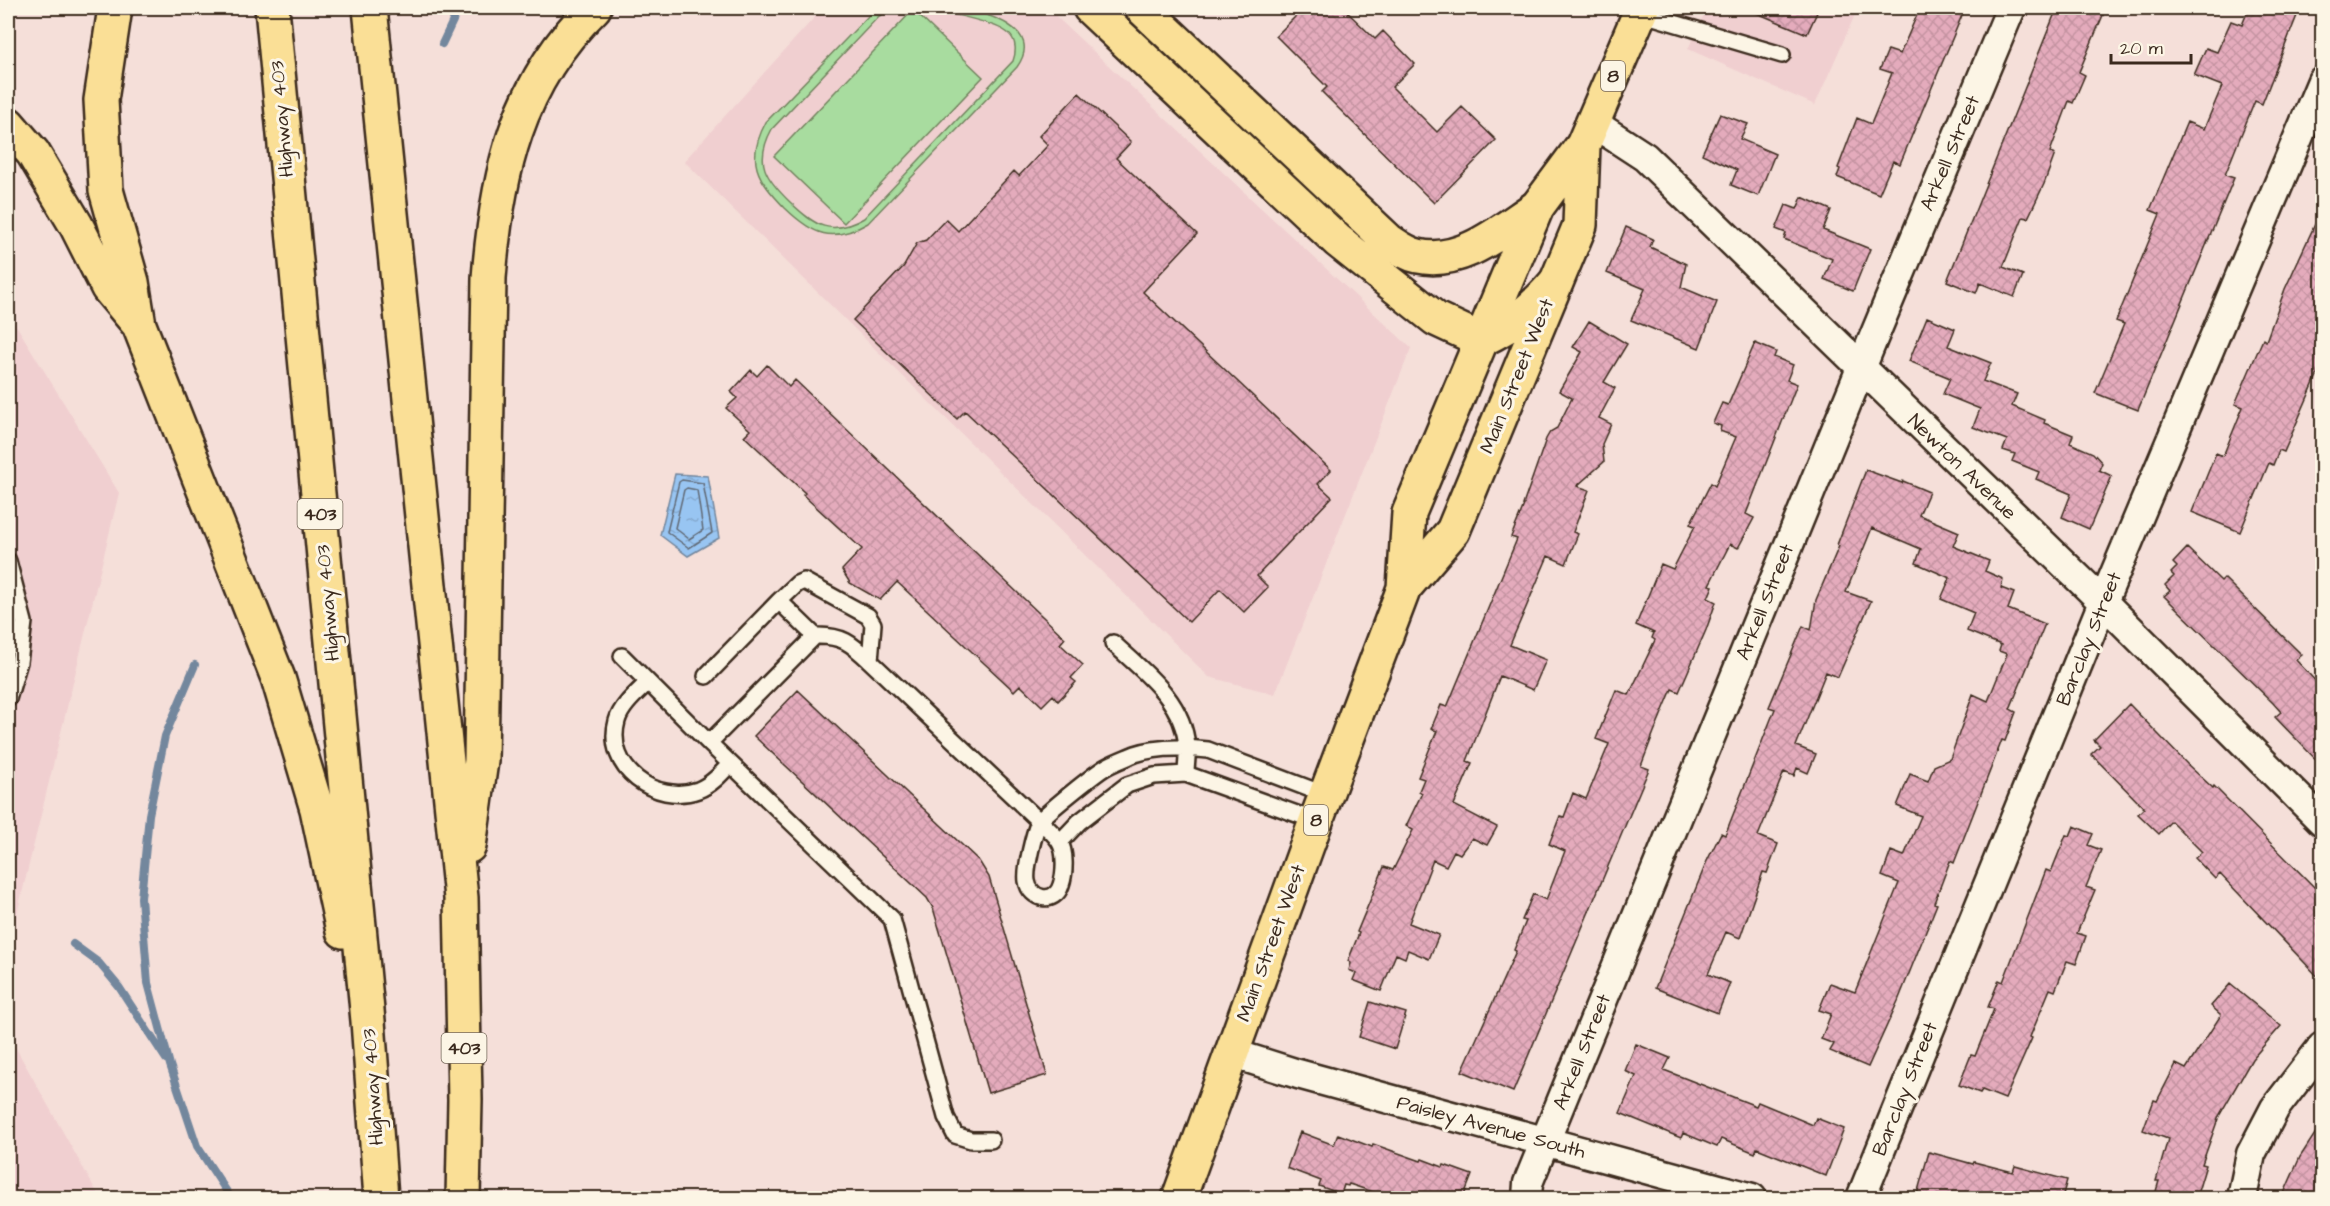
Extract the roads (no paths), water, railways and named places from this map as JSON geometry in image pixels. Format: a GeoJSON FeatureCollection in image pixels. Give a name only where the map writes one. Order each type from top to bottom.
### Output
{"type":"FeatureCollection","features":[{"type":"Feature","properties":{"kind":"main road"},"geometry":{"type":"LineString","coordinates":[[115,8],[100,100],[106,190],[132,282],[139,325],[278,678],[317,810],[336,908],[368,1021]]}},
{"type":"Feature","properties":{"kind":"main road","name":"Highway 403"},"geometry":{"type":"LineString","coordinates":[[272,8],[368,1021],[381,1198]]}},
{"type":"Feature","properties":{"kind":"main road","name":"403"},"geometry":{"type":"LineString","coordinates":[[370,8],[461,898],[465,1100],[463,1198]]}},
{"type":"Feature","properties":{"kind":"main road"},"geometry":{"type":"LineString","coordinates":[[461,898],[481,761],[489,278],[493,226],[502,173],[520,119],[543,71],[572,29],[594,8]]}},
{"type":"Feature","properties":{"kind":"main road"},"geometry":{"type":"LineString","coordinates":[[1090,8],[1338,241],[1436,319],[1481,340],[1508,327],[1538,303],[1556,282]]}},
{"type":"Feature","properties":{"kind":"main road"},"geometry":{"type":"LineString","coordinates":[[1142,8],[1389,241],[1404,251],[1417,256],[1431,257],[1457,254],[1486,240],[1537,207]]}},
{"type":"Feature","properties":{"kind":"main road","name":"Main Street West"},"geometry":{"type":"LineString","coordinates":[[1179,1198],[1404,588],[1409,513],[1537,207],[1588,134],[1641,10]]}},
{"type":"Feature","properties":{"kind":"main road"},"geometry":{"type":"LineString","coordinates":[[8,124],[33,153],[76,225],[108,288],[139,325]]}},
{"type":"Feature","properties":{"kind":"main road","name":"Main Street West"},"geometry":{"type":"LineString","coordinates":[[1404,588],[1452,531],[1580,225],[1588,134]]}},
{"type":"Feature","properties":{"kind":"street","name":"Arkell Street"},"geometry":{"type":"LineString","coordinates":[[1527,1198],[1528,1183],[1860,369],[2011,8]]}},
{"type":"Feature","properties":{"kind":"street","name":"Barclay Street"},"geometry":{"type":"LineString","coordinates":[[1861,1198],[2103,602],[2322,81]]}},
{"type":"Feature","properties":{"kind":"street","name":"Newton Avenue"},"geometry":{"type":"LineString","coordinates":[[1588,134],[1645,157],[1860,369],[2103,602],[2322,821]]}},
{"type":"Feature","properties":{"kind":"street"},"geometry":{"type":"LineString","coordinates":[[2242,1198],[2251,1154],[2275,1108],[2322,1047]]}},
{"type":"Feature","properties":{"kind":"street","name":"Paisley Avenue South"},"geometry":{"type":"LineString","coordinates":[[1231,1053],[1298,1074],[1752,1198]]}},
{"type":"Feature","properties":{"kind":"lane"},"geometry":{"type":"LineString","coordinates":[[1641,10],[1782,55]]}},
{"type":"Feature","properties":{"kind":"lane"},"geometry":{"type":"LineString","coordinates":[[8,561],[24,622],[19,662],[8,699]]}},
{"type":"Feature","properties":{"kind":"lane"},"geometry":{"type":"LineString","coordinates":[[706,676],[779,601],[797,584],[804,581],[868,616],[873,624],[870,661]]}},
{"type":"Feature","properties":{"kind":"lane"},"geometry":{"type":"LineString","coordinates":[[779,601],[815,636],[831,636],[846,640],[1040,821],[1060,842],[1064,872],[1060,889],[1054,896],[1047,899],[1037,896],[1030,890],[1026,879],[1040,821],[1104,768],[1137,754],[1187,747],[1208,750],[1321,808]]}},
{"type":"Feature","properties":{"kind":"lane"},"geometry":{"type":"LineString","coordinates":[[709,744],[815,636]]}},
{"type":"Feature","properties":{"kind":"lane"},"geometry":{"type":"LineString","coordinates":[[1113,642],[1162,688],[1176,711],[1184,731],[1187,747],[1186,774]]}},
{"type":"Feature","properties":{"kind":"lane"},"geometry":{"type":"LineString","coordinates":[[622,656],[730,765],[892,919],[946,1117],[956,1135],[970,1140],[991,1140]]}},
{"type":"Feature","properties":{"kind":"lane"},"geometry":{"type":"LineString","coordinates":[[648,682],[624,707],[616,721],[615,738],[619,756],[628,773],[642,784],[654,789],[668,793],[681,793],[699,790],[717,778],[730,765]]}},
{"type":"Feature","properties":{"kind":"lane"},"geometry":{"type":"LineString","coordinates":[[1060,842],[1079,822],[1127,785],[1154,776],[1186,774],[1321,808]]}},
{"type":"Feature","properties":{"kind":"water"},"geometry":{"type":"Polygon","coordinates":[[[675,474],[708,476],[719,538],[688,556],[660,535],[675,474]]]}},
{"type":"Feature","properties":{"kind":"waterway"},"geometry":{"type":"LineString","coordinates":[[442,44],[459,8]]}},
{"type":"Feature","properties":{"kind":"waterway"},"geometry":{"type":"LineString","coordinates":[[195,665],[165,736],[149,815],[141,898],[148,983],[170,1065],[197,1146],[231,1198]]}},
{"type":"Feature","properties":{"kind":"waterway"},"geometry":{"type":"LineString","coordinates":[[73,944],[99,963],[119,987],[166,1059]]}}]}
